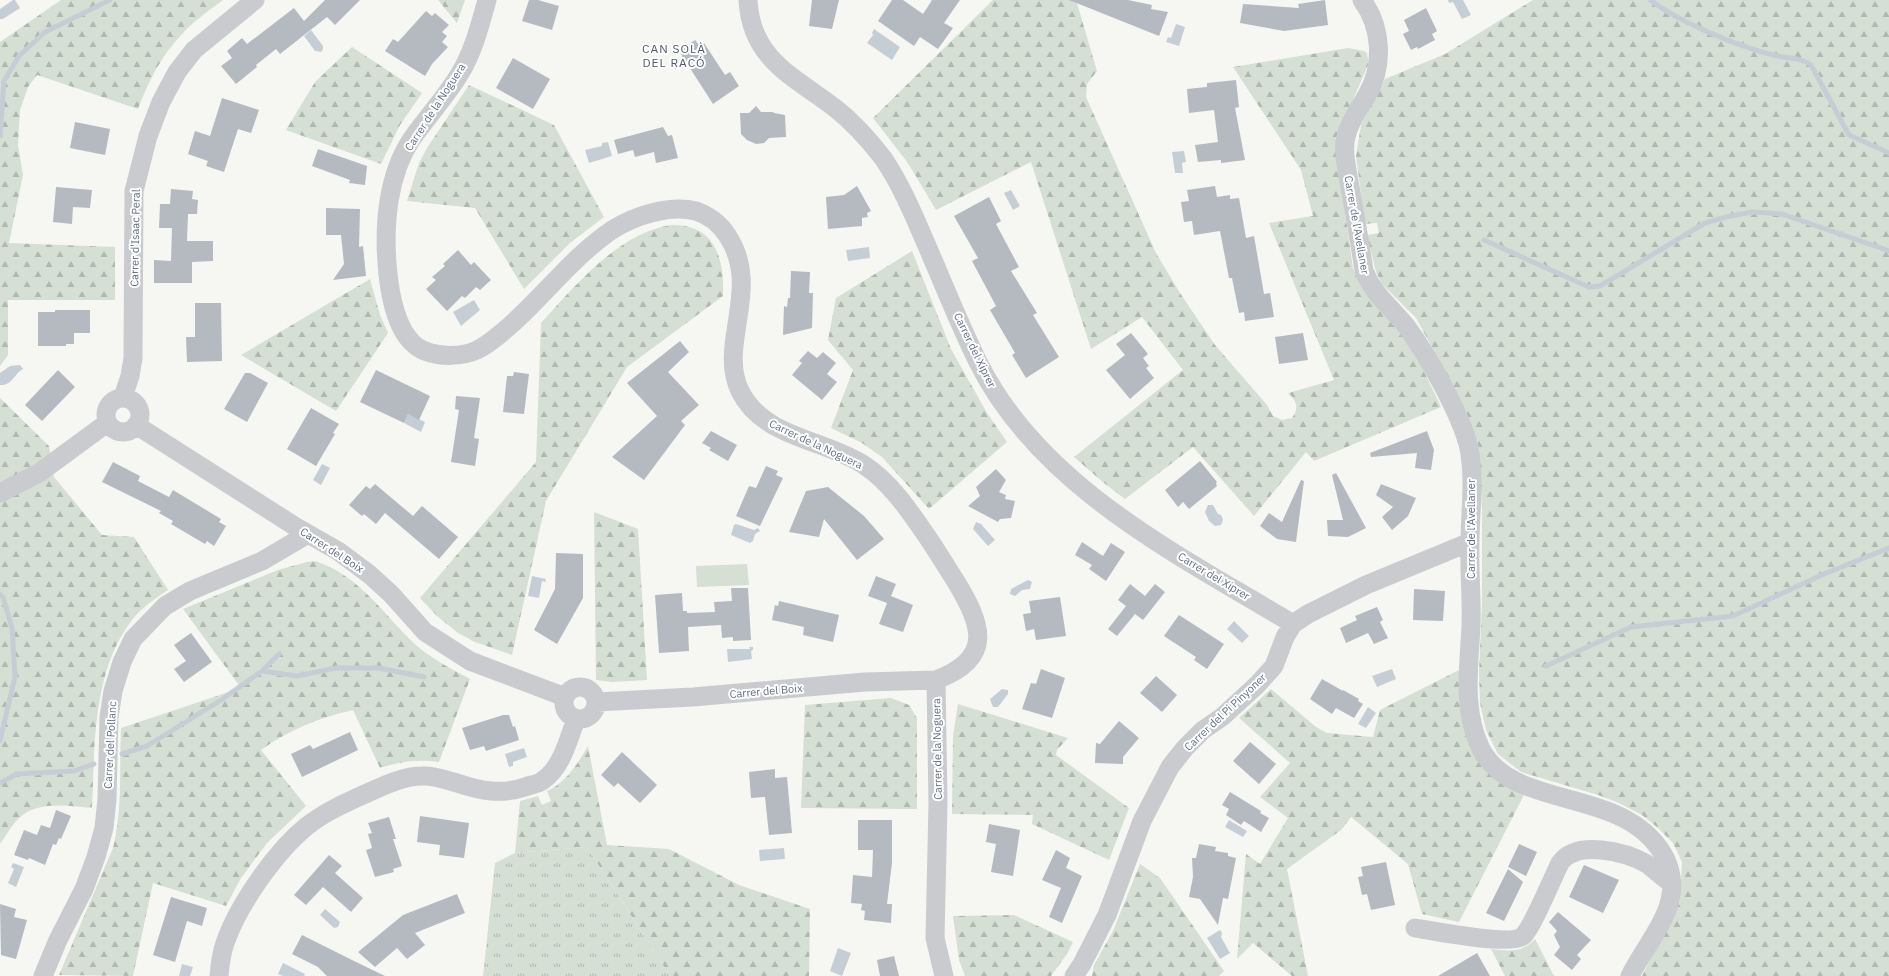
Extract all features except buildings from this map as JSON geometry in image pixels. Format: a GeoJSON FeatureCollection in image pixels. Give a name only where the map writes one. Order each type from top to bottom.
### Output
{"type":"FeatureCollection","features":[{"type":"Feature","properties":{"kind":"street","name":"Carrer d'Isaac Peral"},"geometry":{"type":"LineString","coordinates":[[123,397],[134,358],[134,191],[148,136],[161,102],[177,72],[194,50],[256,0]]}},
{"type":"Feature","properties":{"kind":"street","name":"Carrer de la Noguera"},"geometry":{"type":"LineString","coordinates":[[487,0],[472,47],[460,74],[410,142],[401,162],[388,205],[386,250],[388,278],[396,314],[408,339],[419,349],[431,354],[466,354],[478,350],[495,339],[526,311],[584,253],[617,227],[635,219],[667,210],[681,209],[697,212],[712,219],[722,227],[739,255],[741,271],[741,302],[734,364],[735,378],[741,394],[768,424],[848,457],[877,475],[925,533],[974,613],[979,634],[976,650],[968,663],[950,675],[936,680],[938,803],[935,938],[944,976]]}},
{"type":"Feature","properties":{"kind":"street","name":"Carrer del Xiprer"},"geometry":{"type":"LineString","coordinates":[[748,0],[748,14],[757,36],[762,48],[774,63],[853,123],[882,158],[893,174],[911,210],[980,365],[1010,415],[1034,445],[1076,483],[1157,542],[1293,624]]}},
{"type":"Feature","properties":{"kind":"street","name":"Carrer de l'Avellaner"},"geometry":{"type":"LineString","coordinates":[[1362,0],[1369,10],[1378,37],[1377,66],[1374,81],[1359,106],[1345,142],[1346,166],[1364,271],[1373,290],[1417,341],[1461,425],[1469,448],[1471,467],[1472,520],[1470,542],[1471,582],[1469,699],[1471,720],[1482,750],[1490,762],[1499,771],[1517,782],[1611,812],[1639,827],[1652,838],[1667,860],[1670,872],[1671,899],[1666,912],[1630,976]]}},
{"type":"Feature","properties":{"kind":"street"},"geometry":{"type":"LineString","coordinates":[[123,397],[136,402],[140,411],[140,419],[136,426],[130,431],[118,431],[107,423],[107,410],[110,404],[116,399],[123,397]]}},
{"type":"Feature","properties":{"kind":"street"},"geometry":{"type":"LineString","coordinates":[[0,493],[40,473],[107,423]]}},
{"type":"Feature","properties":{"kind":"street","name":"Carrer del Boix"},"geometry":{"type":"LineString","coordinates":[[136,426],[308,534],[338,551],[369,574],[391,594],[425,632],[458,654],[565,697]]}},
{"type":"Feature","properties":{"kind":"street","name":"Carrer del Pollanc"},"geometry":{"type":"LineString","coordinates":[[44,976],[58,940],[84,889],[96,857],[104,828],[107,799],[109,717],[122,662],[133,639],[165,606],[184,595],[262,561],[308,534]]}},
{"type":"Feature","properties":{"kind":"street","name":"Carrer del Pi Pinyoner"},"geometry":{"type":"LineString","coordinates":[[1074,976],[1082,964],[1107,914],[1142,821],[1170,767],[1203,730],[1222,717],[1257,685],[1274,666],[1285,637],[1293,624],[1321,606],[1366,585],[1470,542]]}},
{"type":"Feature","properties":{"kind":"street","name":"Carrer del Boix"},"geometry":{"type":"LineString","coordinates":[[596,702],[693,697],[865,682],[936,680]]}},
{"type":"Feature","properties":{"kind":"street"},"geometry":{"type":"LineString","coordinates":[[583,688],[592,693],[596,702],[590,716],[581,719],[576,719],[567,713],[564,708],[565,697],[572,689],[583,688]]}},
{"type":"Feature","properties":{"kind":"street"},"geometry":{"type":"LineString","coordinates":[[219,976],[225,944],[234,924],[256,885],[276,856],[308,825],[328,812],[378,788],[405,778],[422,776],[439,777],[492,792],[516,790],[542,782],[556,768],[567,745],[576,719]]}},
{"type":"Feature","properties":{"kind":"street"},"geometry":{"type":"LineString","coordinates":[[1414,928],[1494,939],[1516,940],[1521,938],[1527,931],[1563,858],[1582,850],[1603,850],[1628,856],[1647,865],[1671,884]]}},
{"type":"Feature","properties":{"kind":"green space"},"geometry":{"type":"Polygon","coordinates":[[[61,0],[223,0],[193,23],[176,40],[157,68],[138,109],[37,75],[28,87],[20,110],[18,145],[23,175],[9,243],[115,247],[115,300],[8,300],[8,355],[0,366],[0,42],[61,0]]]}},
{"type":"Feature","properties":{"kind":"green space"},"geometry":{"type":"Polygon","coordinates":[[[438,0],[465,0],[457,23],[438,0]]]}},
{"type":"Feature","properties":{"kind":"green space"},"geometry":{"type":"Polygon","coordinates":[[[993,0],[1076,0],[1097,71],[1087,84],[1086,97],[1156,253],[1180,293],[1215,345],[1267,405],[1273,416],[1282,420],[1292,418],[1296,411],[1295,401],[1288,393],[1334,380],[1269,223],[1313,216],[1301,170],[1233,67],[1348,48],[1367,53],[1368,65],[1352,102],[1345,212],[1353,268],[1366,294],[1395,327],[1417,357],[1441,407],[1314,461],[1306,452],[1254,516],[1193,447],[1125,499],[1074,457],[1183,370],[1142,317],[1091,349],[1031,162],[936,210],[908,163],[873,118],[993,0]]]}},
{"type":"Feature","properties":{"kind":"green space"},"geometry":{"type":"Polygon","coordinates":[[[1533,0],[1889,0],[1889,976],[1642,976],[1680,900],[1682,862],[1673,843],[1642,815],[1619,803],[1598,795],[1521,772],[1498,754],[1486,730],[1480,703],[1479,672],[1482,605],[1482,508],[1478,444],[1453,386],[1416,318],[1382,284],[1376,272],[1367,235],[1379,233],[1377,223],[1365,224],[1356,156],[1361,125],[1385,79],[1445,54],[1533,0]]]}},
{"type":"Feature","properties":{"kind":"green space"},"geometry":{"type":"Polygon","coordinates":[[[352,47],[422,93],[400,125],[381,164],[286,130],[315,82],[352,47]]]}},
{"type":"Feature","properties":{"kind":"green space"},"geometry":{"type":"Polygon","coordinates":[[[469,85],[554,125],[604,217],[570,243],[524,289],[475,208],[407,201],[419,163],[427,148],[469,85]]]}},
{"type":"Feature","properties":{"kind":"green space"},"geometry":{"type":"Polygon","coordinates":[[[672,225],[687,227],[699,231],[708,238],[715,247],[722,270],[723,296],[627,367],[546,501],[512,655],[475,642],[458,633],[437,616],[420,598],[536,462],[541,323],[583,278],[616,249],[634,238],[653,230],[672,225]]]}},
{"type":"Feature","properties":{"kind":"green space"},"geometry":{"type":"Polygon","coordinates":[[[912,251],[951,349],[987,413],[1007,442],[929,509],[882,457],[862,443],[831,428],[853,370],[828,340],[836,298],[912,251]]]}},
{"type":"Feature","properties":{"kind":"green space"},"geometry":{"type":"Polygon","coordinates":[[[370,279],[380,315],[388,333],[336,411],[241,355],[370,279]]]}},
{"type":"Feature","properties":{"kind":"green space"},"geometry":{"type":"Polygon","coordinates":[[[0,398],[49,446],[54,477],[102,535],[134,537],[168,590],[144,607],[136,615],[119,640],[109,662],[98,710],[95,735],[92,808],[54,806],[34,809],[18,819],[0,844],[0,398]]]}},
{"type":"Feature","properties":{"kind":"green space"},"geometry":{"type":"Polygon","coordinates":[[[594,512],[638,529],[647,680],[612,682],[596,680],[594,512]]]}},
{"type":"Feature","properties":{"kind":"green space"},"geometry":{"type":"Polygon","coordinates":[[[315,561],[331,567],[359,586],[418,647],[470,679],[439,762],[410,761],[380,768],[353,710],[317,720],[283,736],[261,750],[306,806],[267,843],[241,878],[226,906],[153,883],[133,976],[59,975],[113,848],[119,803],[121,728],[241,688],[183,609],[278,570],[315,561]]]}},
{"type":"Feature","properties":{"kind":"green space"},"geometry":{"type":"Polygon","coordinates":[[[747,564],[749,585],[697,587],[696,566],[747,564]]]}},
{"type":"Feature","properties":{"kind":"green space"},"geometry":{"type":"Polygon","coordinates":[[[1459,670],[1460,705],[1476,757],[1482,767],[1491,774],[1525,793],[1459,922],[1422,914],[1408,864],[1351,817],[1341,830],[1287,869],[1308,976],[1292,976],[1253,943],[1237,959],[1246,854],[1260,864],[1288,818],[1260,797],[1290,763],[1239,718],[1271,689],[1316,727],[1327,733],[1373,737],[1380,710],[1459,670]]]}},
{"type":"Feature","properties":{"kind":"green space"},"geometry":{"type":"Polygon","coordinates":[[[891,698],[909,705],[917,718],[917,809],[801,808],[805,705],[891,698]]]}},
{"type":"Feature","properties":{"kind":"green space"},"geometry":{"type":"Polygon","coordinates":[[[958,704],[1068,738],[1057,750],[1056,755],[1129,808],[1109,860],[1032,824],[1033,815],[952,814],[953,736],[958,704]]]}},
{"type":"Feature","properties":{"kind":"green space"},"geometry":{"type":"Polygon","coordinates":[[[588,746],[607,845],[669,849],[739,885],[810,909],[809,976],[670,976],[587,847],[515,853],[520,801],[538,796],[542,805],[551,801],[547,791],[566,778],[576,766],[588,746]]]}},
{"type":"Feature","properties":{"kind":"green space"},"geometry":{"type":"Polygon","coordinates":[[[587,847],[670,976],[483,976],[495,863],[515,853],[587,847]]]}},
{"type":"Feature","properties":{"kind":"green space"},"geometry":{"type":"Polygon","coordinates":[[[1140,864],[1160,878],[1224,971],[1219,976],[1092,976],[1094,965],[1113,931],[1140,864]]]}},
{"type":"Feature","properties":{"kind":"green space"},"geometry":{"type":"Polygon","coordinates":[[[1014,915],[1073,942],[1067,954],[1051,976],[965,976],[959,960],[953,916],[1014,915]]]}},
{"type":"Feature","properties":{"kind":"green space"},"geometry":{"type":"Polygon","coordinates":[[[1535,939],[1554,976],[1505,976],[1491,949],[1520,949],[1530,944],[1535,939]]]}},
{"type":"Feature","properties":{"kind":"shaded area"},"geometry":{"type":"Polygon","coordinates":[[[15,0],[20,8],[3,19],[0,19],[0,9],[15,0]]]}},
{"type":"Feature","properties":{"kind":"shaded area"},"geometry":{"type":"Polygon","coordinates":[[[1448,0],[1463,0],[1471,15],[1462,19],[1453,2],[1449,3],[1448,0]]]}},
{"type":"Feature","properties":{"kind":"shaded area"},"geometry":{"type":"Polygon","coordinates":[[[1176,24],[1185,27],[1179,46],[1166,42],[1168,37],[1171,38],[1176,24]]]}},
{"type":"Feature","properties":{"kind":"shaded area"},"geometry":{"type":"Polygon","coordinates":[[[874,29],[900,47],[892,60],[867,43],[873,35],[872,33],[874,29]]]}},
{"type":"Feature","properties":{"kind":"shaded area"},"geometry":{"type":"Polygon","coordinates":[[[311,30],[323,46],[321,52],[315,51],[304,36],[311,30]]]}},
{"type":"Feature","properties":{"kind":"shaded area"},"geometry":{"type":"Polygon","coordinates":[[[608,142],[612,156],[589,163],[585,150],[602,146],[602,143],[608,142]]]}},
{"type":"Feature","properties":{"kind":"shaded area"},"geometry":{"type":"Polygon","coordinates":[[[1184,151],[1186,162],[1182,163],[1183,173],[1175,173],[1172,152],[1184,151]]]}},
{"type":"Feature","properties":{"kind":"shaded area"},"geometry":{"type":"Polygon","coordinates":[[[1011,190],[1020,206],[1013,210],[1004,193],[1011,190]]]}},
{"type":"Feature","properties":{"kind":"shaded area"},"geometry":{"type":"Polygon","coordinates":[[[869,247],[870,258],[848,261],[846,250],[869,247]]]}},
{"type":"Feature","properties":{"kind":"shaded area"},"geometry":{"type":"Polygon","coordinates":[[[474,300],[480,310],[461,326],[453,312],[474,300]]]}},
{"type":"Feature","properties":{"kind":"shaded area"},"geometry":{"type":"Polygon","coordinates":[[[20,365],[23,369],[10,382],[0,385],[0,373],[10,366],[20,365]]]}},
{"type":"Feature","properties":{"kind":"shaded area"},"geometry":{"type":"Polygon","coordinates":[[[408,414],[425,422],[421,432],[404,423],[408,414]]]}},
{"type":"Feature","properties":{"kind":"shaded area"},"geometry":{"type":"Polygon","coordinates":[[[322,464],[330,468],[321,485],[313,480],[322,464]]]}},
{"type":"Feature","properties":{"kind":"shaded area"},"geometry":{"type":"Polygon","coordinates":[[[1208,505],[1213,505],[1218,514],[1221,515],[1223,520],[1221,525],[1215,526],[1209,521],[1205,512],[1208,505]]]}},
{"type":"Feature","properties":{"kind":"shaded area"},"geometry":{"type":"Polygon","coordinates":[[[976,522],[981,524],[995,540],[988,546],[973,529],[976,522]]]}},
{"type":"Feature","properties":{"kind":"shaded area"},"geometry":{"type":"Polygon","coordinates":[[[736,524],[754,530],[758,528],[760,531],[755,534],[753,541],[750,543],[731,535],[734,525],[736,524]]]}},
{"type":"Feature","properties":{"kind":"shaded area"},"geometry":{"type":"Polygon","coordinates":[[[532,576],[546,579],[545,582],[542,581],[539,598],[528,596],[532,576]]]}},
{"type":"Feature","properties":{"kind":"shaded area"},"geometry":{"type":"Polygon","coordinates":[[[1028,580],[1032,582],[1030,589],[1022,590],[1015,596],[1010,594],[1011,589],[1028,580]]]}},
{"type":"Feature","properties":{"kind":"shaded area"},"geometry":{"type":"Polygon","coordinates":[[[1234,621],[1249,636],[1242,643],[1227,629],[1234,621]]]}},
{"type":"Feature","properties":{"kind":"shaded area"},"geometry":{"type":"Polygon","coordinates":[[[749,647],[753,647],[753,650],[751,651],[752,659],[728,662],[727,649],[750,649],[749,647]]]}},
{"type":"Feature","properties":{"kind":"shaded area"},"geometry":{"type":"Polygon","coordinates":[[[1392,669],[1396,679],[1377,687],[1372,676],[1392,669]]]}},
{"type":"Feature","properties":{"kind":"shaded area"},"geometry":{"type":"Polygon","coordinates":[[[1002,689],[1008,690],[1008,694],[998,707],[993,707],[990,699],[1002,689]]]}},
{"type":"Feature","properties":{"kind":"shaded area"},"geometry":{"type":"Polygon","coordinates":[[[1368,707],[1376,713],[1366,728],[1358,724],[1368,707]]]}},
{"type":"Feature","properties":{"kind":"shaded area"},"geometry":{"type":"Polygon","coordinates":[[[524,748],[527,757],[513,762],[513,766],[509,767],[505,754],[524,748]]]}},
{"type":"Feature","properties":{"kind":"shaded area"},"geometry":{"type":"Polygon","coordinates":[[[1229,820],[1247,831],[1243,837],[1225,827],[1229,820]]]}},
{"type":"Feature","properties":{"kind":"shaded area"},"geometry":{"type":"Polygon","coordinates":[[[784,848],[785,859],[760,861],[759,850],[784,848]]]}},
{"type":"Feature","properties":{"kind":"shaded area"},"geometry":{"type":"Polygon","coordinates":[[[13,863],[24,867],[16,887],[8,883],[14,869],[11,867],[13,863]]]}},
{"type":"Feature","properties":{"kind":"shaded area"},"geometry":{"type":"Polygon","coordinates":[[[325,909],[340,922],[338,927],[334,928],[320,915],[325,909]]]}},
{"type":"Feature","properties":{"kind":"shaded area"},"geometry":{"type":"Polygon","coordinates":[[[1220,930],[1222,933],[1221,937],[1230,953],[1220,959],[1207,938],[1220,930]]]}},
{"type":"Feature","properties":{"kind":"shaded area"},"geometry":{"type":"Polygon","coordinates":[[[838,948],[851,953],[842,976],[830,971],[838,948]]]}},
{"type":"Feature","properties":{"kind":"shaded area"},"geometry":{"type":"Polygon","coordinates":[[[283,963],[305,974],[304,976],[283,976],[278,974],[283,963]]]}},
{"type":"Feature","properties":{"kind":"shaded area"},"geometry":{"type":"Polygon","coordinates":[[[182,964],[193,967],[190,976],[179,976],[182,964]]]}},
{"type":"Feature","properties":{"kind":"waterway"},"geometry":{"type":"LineString","coordinates":[[0,136],[4,81],[19,56],[45,32],[110,0]]}},
{"type":"Feature","properties":{"kind":"waterway"},"geometry":{"type":"LineString","coordinates":[[1650,0],[1676,17],[1692,25],[1743,46],[1773,55],[1802,60],[1811,65],[1849,135],[1889,153]]}},
{"type":"Feature","properties":{"kind":"waterway"},"geometry":{"type":"LineString","coordinates":[[1484,240],[1589,287],[1600,286],[1705,223],[1752,212],[1782,214],[1889,251]]}},
{"type":"Feature","properties":{"kind":"waterway"},"geometry":{"type":"LineString","coordinates":[[1546,666],[1631,627],[1733,616],[1824,574],[1889,548]]}},
{"type":"Feature","properties":{"kind":"waterway"},"geometry":{"type":"LineString","coordinates":[[0,595],[3,597],[12,628],[15,677],[0,741]]}},
{"type":"Feature","properties":{"kind":"waterway"},"geometry":{"type":"LineString","coordinates":[[122,754],[147,746],[221,700],[262,671],[279,654]]}},
{"type":"Feature","properties":{"kind":"waterway"},"geometry":{"type":"LineString","coordinates":[[262,671],[297,676],[336,668],[379,668],[424,677]]}},
{"type":"Feature","properties":{"kind":"waterway"},"geometry":{"type":"LineString","coordinates":[[0,783],[17,774],[74,771],[94,764]]}},
{"type":"Feature","properties":{"kind":"district","name":"CAN SOLÀ DEL RACÓ"},"geometry":{"type":"Point","coordinates":[674,55]}}]}
